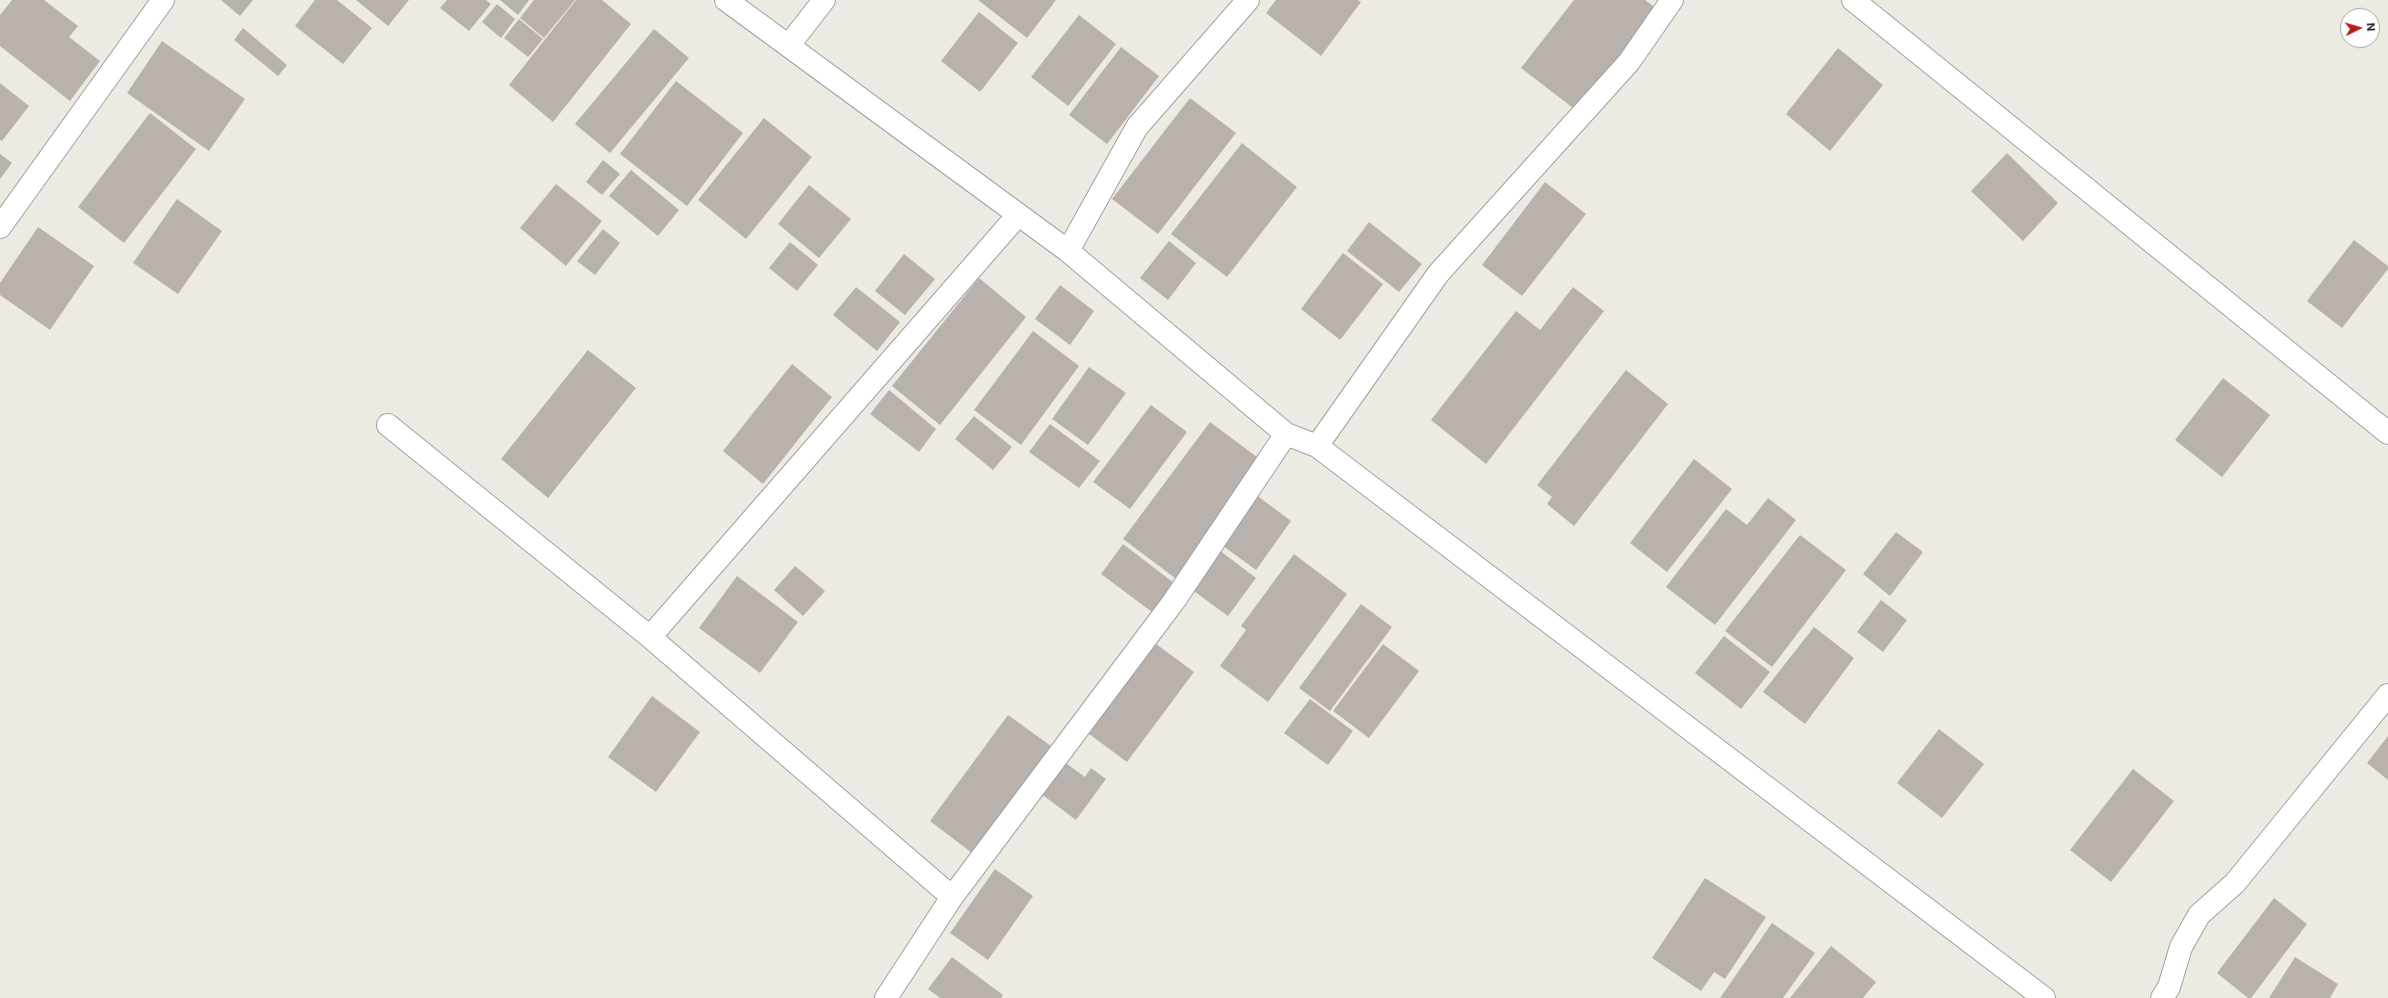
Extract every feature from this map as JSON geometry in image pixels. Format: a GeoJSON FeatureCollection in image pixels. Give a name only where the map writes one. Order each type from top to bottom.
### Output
{"type":"FeatureCollection","features":[{"type":"Feature","properties":{"kind":"street"},"geometry":{"type":"LineString","coordinates":[[0,227],[163,0]]}},
{"type":"Feature","properties":{"kind":"street"},"geometry":{"type":"LineString","coordinates":[[726,0],[1068,251],[1286,434],[1317,446],[2044,998]]}},
{"type":"Feature","properties":{"kind":"street"},"geometry":{"type":"LineString","coordinates":[[789,45],[824,0]]}},
{"type":"Feature","properties":{"kind":"street"},"geometry":{"type":"LineString","coordinates":[[1068,251],[1137,127],[1248,0]]}},
{"type":"Feature","properties":{"kind":"street"},"geometry":{"type":"LineString","coordinates":[[1317,446],[1438,274],[1629,62],[1672,0]]}},
{"type":"Feature","properties":{"kind":"street"},"geometry":{"type":"LineString","coordinates":[[1853,0],[2388,432]]}},
{"type":"Feature","properties":{"kind":"street"},"geometry":{"type":"LineString","coordinates":[[650,637],[1018,215]]}},
{"type":"Feature","properties":{"kind":"street"},"geometry":{"type":"LineString","coordinates":[[388,425],[650,637],[952,897]]}},
{"type":"Feature","properties":{"kind":"street"},"geometry":{"type":"LineString","coordinates":[[886,998],[952,897],[1174,601],[1286,434]]}},
{"type":"Feature","properties":{"kind":"street"},"geometry":{"type":"LineString","coordinates":[[2162,998],[2169,987],[2181,947],[2199,915],[2235,883],[2388,695]]}},
{"type":"Feature","properties":{"kind":"building"},"geometry":{"type":"Polygon","coordinates":[[[12,0],[44,0],[78,26],[69,37],[100,61],[70,101],[0,46],[0,15],[12,0]]]}},
{"type":"Feature","properties":{"kind":"building"},"geometry":{"type":"Polygon","coordinates":[[[221,0],[253,0],[240,16],[221,0]]]}},
{"type":"Feature","properties":{"kind":"building"},"geometry":{"type":"Polygon","coordinates":[[[315,0],[337,0],[372,28],[343,64],[295,26],[315,0]]]}},
{"type":"Feature","properties":{"kind":"building"},"geometry":{"type":"Polygon","coordinates":[[[356,0],[409,0],[388,26],[356,0]]]}},
{"type":"Feature","properties":{"kind":"building"},"geometry":{"type":"Polygon","coordinates":[[[447,0],[486,0],[491,4],[469,31],[440,8],[447,0]]]}},
{"type":"Feature","properties":{"kind":"building"},"geometry":{"type":"Polygon","coordinates":[[[500,0],[529,0],[518,15],[500,0]]]}},
{"type":"Feature","properties":{"kind":"building"},"geometry":{"type":"Polygon","coordinates":[[[534,0],[575,0],[544,38],[520,18],[534,0]]]}},
{"type":"Feature","properties":{"kind":"building"},"geometry":{"type":"Polygon","coordinates":[[[576,0],[602,0],[631,24],[553,122],[509,85],[576,0]]]}},
{"type":"Feature","properties":{"kind":"building"},"geometry":{"type":"Polygon","coordinates":[[[978,0],[1056,0],[1027,38],[978,0]]]}},
{"type":"Feature","properties":{"kind":"building"},"geometry":{"type":"Polygon","coordinates":[[[1276,0],[1358,0],[1361,2],[1321,56],[1266,13],[1276,0]]]}},
{"type":"Feature","properties":{"kind":"building"},"geometry":{"type":"Polygon","coordinates":[[[1574,0],[1645,0],[1656,8],[1577,111],[1521,68],[1574,0]]]}},
{"type":"Feature","properties":{"kind":"building"},"geometry":{"type":"Polygon","coordinates":[[[497,4],[515,19],[501,38],[482,22],[497,4]]]}},
{"type":"Feature","properties":{"kind":"building"},"geometry":{"type":"Polygon","coordinates":[[[979,12],[1018,43],[980,92],[941,61],[979,12]]]}},
{"type":"Feature","properties":{"kind":"building"},"geometry":{"type":"Polygon","coordinates":[[[1079,15],[1116,44],[1068,106],[1031,77],[1079,15]]]}},
{"type":"Feature","properties":{"kind":"building"},"geometry":{"type":"Polygon","coordinates":[[[519,19],[543,39],[528,57],[504,38],[519,19]]]}},
{"type":"Feature","properties":{"kind":"building"},"geometry":{"type":"Polygon","coordinates":[[[243,28],[287,65],[278,76],[234,40],[243,28]]]}},
{"type":"Feature","properties":{"kind":"building"},"geometry":{"type":"Polygon","coordinates":[[[654,29],[689,58],[610,153],[575,124],[654,29]]]}},
{"type":"Feature","properties":{"kind":"building"},"geometry":{"type":"Polygon","coordinates":[[[162,41],[245,99],[209,151],[127,93],[162,41]]]}},
{"type":"Feature","properties":{"kind":"building"},"geometry":{"type":"Polygon","coordinates":[[[1121,47],[1159,76],[1107,144],[1069,115],[1121,47]]]}},
{"type":"Feature","properties":{"kind":"building"},"geometry":{"type":"Polygon","coordinates":[[[1838,48],[1883,85],[1830,151],[1786,114],[1838,48]]]}},
{"type":"Feature","properties":{"kind":"building"},"geometry":{"type":"Polygon","coordinates":[[[676,81],[743,133],[687,206],[620,154],[676,81]]]}},
{"type":"Feature","properties":{"kind":"building"},"geometry":{"type":"Polygon","coordinates":[[[0,83],[29,106],[2,141],[0,140],[0,83]]]}},
{"type":"Feature","properties":{"kind":"building"},"geometry":{"type":"Polygon","coordinates":[[[1190,98],[1236,133],[1158,234],[1112,199],[1190,98]]]}},
{"type":"Feature","properties":{"kind":"building"},"geometry":{"type":"Polygon","coordinates":[[[150,113],[196,149],[124,243],[78,207],[150,113]]]}},
{"type":"Feature","properties":{"kind":"building"},"geometry":{"type":"Polygon","coordinates":[[[764,118],[812,157],[746,239],[698,200],[764,118]]]}},
{"type":"Feature","properties":{"kind":"building"},"geometry":{"type":"Polygon","coordinates":[[[1242,143],[1297,187],[1227,277],[1171,234],[1242,143]]]}},
{"type":"Feature","properties":{"kind":"building"},"geometry":{"type":"Polygon","coordinates":[[[2007,153],[2058,203],[2023,241],[1971,191],[2007,153]]]}},
{"type":"Feature","properties":{"kind":"building"},"geometry":{"type":"Polygon","coordinates":[[[0,154],[12,163],[0,179],[0,154]]]}},
{"type":"Feature","properties":{"kind":"building"},"geometry":{"type":"Polygon","coordinates":[[[603,160],[620,174],[602,195],[586,182],[603,160]]]}},
{"type":"Feature","properties":{"kind":"building"},"geometry":{"type":"Polygon","coordinates":[[[631,170],[679,210],[658,236],[609,196],[631,170]]]}},
{"type":"Feature","properties":{"kind":"building"},"geometry":{"type":"Polygon","coordinates":[[[1545,182],[1586,214],[1522,296],[1482,265],[1545,182]]]}},
{"type":"Feature","properties":{"kind":"building"},"geometry":{"type":"Polygon","coordinates":[[[556,184],[602,221],[566,266],[520,228],[556,184]]]}},
{"type":"Feature","properties":{"kind":"building"},"geometry":{"type":"Polygon","coordinates":[[[809,185],[851,219],[819,258],[778,224],[809,185]]]}},
{"type":"Feature","properties":{"kind":"building"},"geometry":{"type":"Polygon","coordinates":[[[177,199],[222,231],[178,294],[133,263],[177,199]]]}},
{"type":"Feature","properties":{"kind":"building"},"geometry":{"type":"Polygon","coordinates":[[[1369,222],[1422,264],[1399,292],[1347,251],[1369,222]]]}},
{"type":"Feature","properties":{"kind":"building"},"geometry":{"type":"Polygon","coordinates":[[[38,227],[94,266],[50,330],[0,295],[0,283],[38,227]]]}},
{"type":"Feature","properties":{"kind":"building"},"geometry":{"type":"Polygon","coordinates":[[[603,229],[620,243],[595,275],[577,261],[603,229]]]}},
{"type":"Feature","properties":{"kind":"building"},"geometry":{"type":"Polygon","coordinates":[[[2354,240],[2388,266],[2388,269],[2342,328],[2307,301],[2354,240]]]}},
{"type":"Feature","properties":{"kind":"building"},"geometry":{"type":"Polygon","coordinates":[[[1169,241],[1196,263],[1168,300],[1140,278],[1169,241]]]}},
{"type":"Feature","properties":{"kind":"building"},"geometry":{"type":"Polygon","coordinates":[[[790,242],[818,265],[797,291],[769,268],[790,242]]]}},
{"type":"Feature","properties":{"kind":"building"},"geometry":{"type":"Polygon","coordinates":[[[1343,253],[1383,284],[1340,340],[1301,309],[1343,253]]]}},
{"type":"Feature","properties":{"kind":"building"},"geometry":{"type":"Polygon","coordinates":[[[904,254],[935,279],[905,315],[875,291],[904,254]]]}},
{"type":"Feature","properties":{"kind":"building"},"geometry":{"type":"Polygon","coordinates":[[[979,278],[1026,317],[940,425],[892,386],[979,278]]]}},
{"type":"Feature","properties":{"kind":"building"},"geometry":{"type":"Polygon","coordinates":[[[1060,285],[1094,311],[1070,345],[1035,319],[1060,285]]]}},
{"type":"Feature","properties":{"kind":"building"},"geometry":{"type":"Polygon","coordinates":[[[856,287],[900,322],[877,351],[833,315],[856,287]]]}},
{"type":"Feature","properties":{"kind":"building"},"geometry":{"type":"Polygon","coordinates":[[[1573,287],[1604,311],[1486,464],[1431,420],[1516,311],[1540,330],[1573,287]]]}},
{"type":"Feature","properties":{"kind":"building"},"geometry":{"type":"Polygon","coordinates":[[[1033,331],[1079,366],[1021,445],[974,410],[1033,331]]]}},
{"type":"Feature","properties":{"kind":"building"},"geometry":{"type":"Polygon","coordinates":[[[588,350],[636,388],[548,498],[501,459],[588,350]]]}},
{"type":"Feature","properties":{"kind":"building"},"geometry":{"type":"Polygon","coordinates":[[[792,364],[832,397],[763,484],[723,451],[792,364]]]}},
{"type":"Feature","properties":{"kind":"building"},"geometry":{"type":"Polygon","coordinates":[[[1089,367],[1126,393],[1088,445],[1052,419],[1089,367]]]}},
{"type":"Feature","properties":{"kind":"building"},"geometry":{"type":"Polygon","coordinates":[[[1626,370],[1668,404],[1574,526],[1547,504],[1552,497],[1537,485],[1626,370]]]}},
{"type":"Feature","properties":{"kind":"building"},"geometry":{"type":"Polygon","coordinates":[[[2223,378],[2270,415],[2222,477],[2175,440],[2223,378]]]}},
{"type":"Feature","properties":{"kind":"building"},"geometry":{"type":"Polygon","coordinates":[[[889,390],[936,429],[919,452],[870,414],[889,390]]]}},
{"type":"Feature","properties":{"kind":"building"},"geometry":{"type":"Polygon","coordinates":[[[1151,405],[1187,432],[1130,509],[1093,482],[1151,405]]]}},
{"type":"Feature","properties":{"kind":"building"},"geometry":{"type":"Polygon","coordinates":[[[974,416],[1012,447],[993,470],[955,439],[974,416]]]}},
{"type":"Feature","properties":{"kind":"building"},"geometry":{"type":"Polygon","coordinates":[[[1210,422],[1265,463],[1179,581],[1123,539],[1210,422]]]}},
{"type":"Feature","properties":{"kind":"building"},"geometry":{"type":"Polygon","coordinates":[[[1050,424],[1100,461],[1079,488],[1029,452],[1050,424]]]}},
{"type":"Feature","properties":{"kind":"building"},"geometry":{"type":"Polygon","coordinates":[[[1694,459],[1732,489],[1667,572],[1630,543],[1694,459]]]}},
{"type":"Feature","properties":{"kind":"building"},"geometry":{"type":"Polygon","coordinates":[[[1255,494],[1291,521],[1256,570],[1219,543],[1255,494]]]}},
{"type":"Feature","properties":{"kind":"building"},"geometry":{"type":"Polygon","coordinates":[[[1768,498],[1796,520],[1715,625],[1666,587],[1726,509],[1747,525],[1768,498]]]}},
{"type":"Feature","properties":{"kind":"building"},"geometry":{"type":"Polygon","coordinates":[[[1896,532],[1923,552],[1890,596],[1863,574],[1896,532]]]}},
{"type":"Feature","properties":{"kind":"building"},"geometry":{"type":"Polygon","coordinates":[[[1800,535],[1846,570],[1772,667],[1725,631],[1800,535]]]}},
{"type":"Feature","properties":{"kind":"building"},"geometry":{"type":"Polygon","coordinates":[[[1123,544],[1174,583],[1152,612],[1101,574],[1123,544]]]}},
{"type":"Feature","properties":{"kind":"building"},"geometry":{"type":"Polygon","coordinates":[[[1219,550],[1256,578],[1228,616],[1191,589],[1219,550]]]}},
{"type":"Feature","properties":{"kind":"building"},"geometry":{"type":"Polygon","coordinates":[[[1294,554],[1347,594],[1268,702],[1220,666],[1246,630],[1241,626],[1294,554]]]}},
{"type":"Feature","properties":{"kind":"building"},"geometry":{"type":"Polygon","coordinates":[[[795,566],[825,591],[803,616],[774,590],[795,566]]]}},
{"type":"Feature","properties":{"kind":"building"},"geometry":{"type":"Polygon","coordinates":[[[737,576],[798,622],[760,673],[699,628],[737,576]]]}},
{"type":"Feature","properties":{"kind":"building"},"geometry":{"type":"Polygon","coordinates":[[[1881,600],[1907,620],[1883,652],[1857,632],[1881,600]]]}},
{"type":"Feature","properties":{"kind":"building"},"geometry":{"type":"Polygon","coordinates":[[[1361,604],[1392,627],[1330,711],[1299,688],[1361,604]]]}},
{"type":"Feature","properties":{"kind":"building"},"geometry":{"type":"Polygon","coordinates":[[[1814,627],[1854,658],[1805,724],[1763,692],[1814,627]]]}},
{"type":"Feature","properties":{"kind":"building"},"geometry":{"type":"Polygon","coordinates":[[[1724,636],[1770,672],[1741,709],[1695,673],[1724,636]]]}},
{"type":"Feature","properties":{"kind":"building"},"geometry":{"type":"Polygon","coordinates":[[[1148,638],[1194,672],[1127,762],[1081,728],[1148,638]]]}},
{"type":"Feature","properties":{"kind":"building"},"geometry":{"type":"Polygon","coordinates":[[[1383,644],[1419,671],[1369,738],[1333,711],[1383,644]]]}},
{"type":"Feature","properties":{"kind":"building"},"geometry":{"type":"Polygon","coordinates":[[[652,696],[700,732],[656,792],[608,757],[652,696]]]}},
{"type":"Feature","properties":{"kind":"building"},"geometry":{"type":"Polygon","coordinates":[[[1310,699],[1353,731],[1328,765],[1284,733],[1310,699]]]}},
{"type":"Feature","properties":{"kind":"building"},"geometry":{"type":"Polygon","coordinates":[[[1008,715],[1055,749],[976,856],[930,821],[1008,715]]]}},
{"type":"Feature","properties":{"kind":"building"},"geometry":{"type":"Polygon","coordinates":[[[1939,729],[1984,764],[1942,818],[1897,783],[1939,729]]]}},
{"type":"Feature","properties":{"kind":"building"},"geometry":{"type":"Polygon","coordinates":[[[2388,736],[2388,780],[2367,763],[2388,736]]]}},
{"type":"Feature","properties":{"kind":"building"},"geometry":{"type":"Polygon","coordinates":[[[1063,761],[1085,777],[1091,768],[1106,779],[1076,820],[1040,793],[1063,761]]]}},
{"type":"Feature","properties":{"kind":"building"},"geometry":{"type":"Polygon","coordinates":[[[2133,769],[2174,801],[2111,882],[2070,850],[2133,769]]]}},
{"type":"Feature","properties":{"kind":"building"},"geometry":{"type":"Polygon","coordinates":[[[995,869],[1033,896],[988,960],[950,933],[995,869]]]}},
{"type":"Feature","properties":{"kind":"building"},"geometry":{"type":"Polygon","coordinates":[[[1705,878],[1766,917],[1725,979],[1714,972],[1701,991],[1652,958],[1705,878]]]}},
{"type":"Feature","properties":{"kind":"building"},"geometry":{"type":"Polygon","coordinates":[[[2274,898],[2307,924],[2251,998],[2248,998],[2217,973],[2274,898]]]}},
{"type":"Feature","properties":{"kind":"building"},"geometry":{"type":"Polygon","coordinates":[[[1772,923],[1815,953],[1783,998],[1720,998],[1772,923]]]}},
{"type":"Feature","properties":{"kind":"building"},"geometry":{"type":"Polygon","coordinates":[[[1831,946],[1876,982],[1863,998],[1790,998],[1831,946]]]}},
{"type":"Feature","properties":{"kind":"building"},"geometry":{"type":"Polygon","coordinates":[[[952,957],[1003,995],[1001,998],[940,998],[928,989],[952,957]]]}},
{"type":"Feature","properties":{"kind":"building"},"geometry":{"type":"Polygon","coordinates":[[[2295,957],[2338,984],[2330,998],[2269,998],[2295,957]]]}}]}
